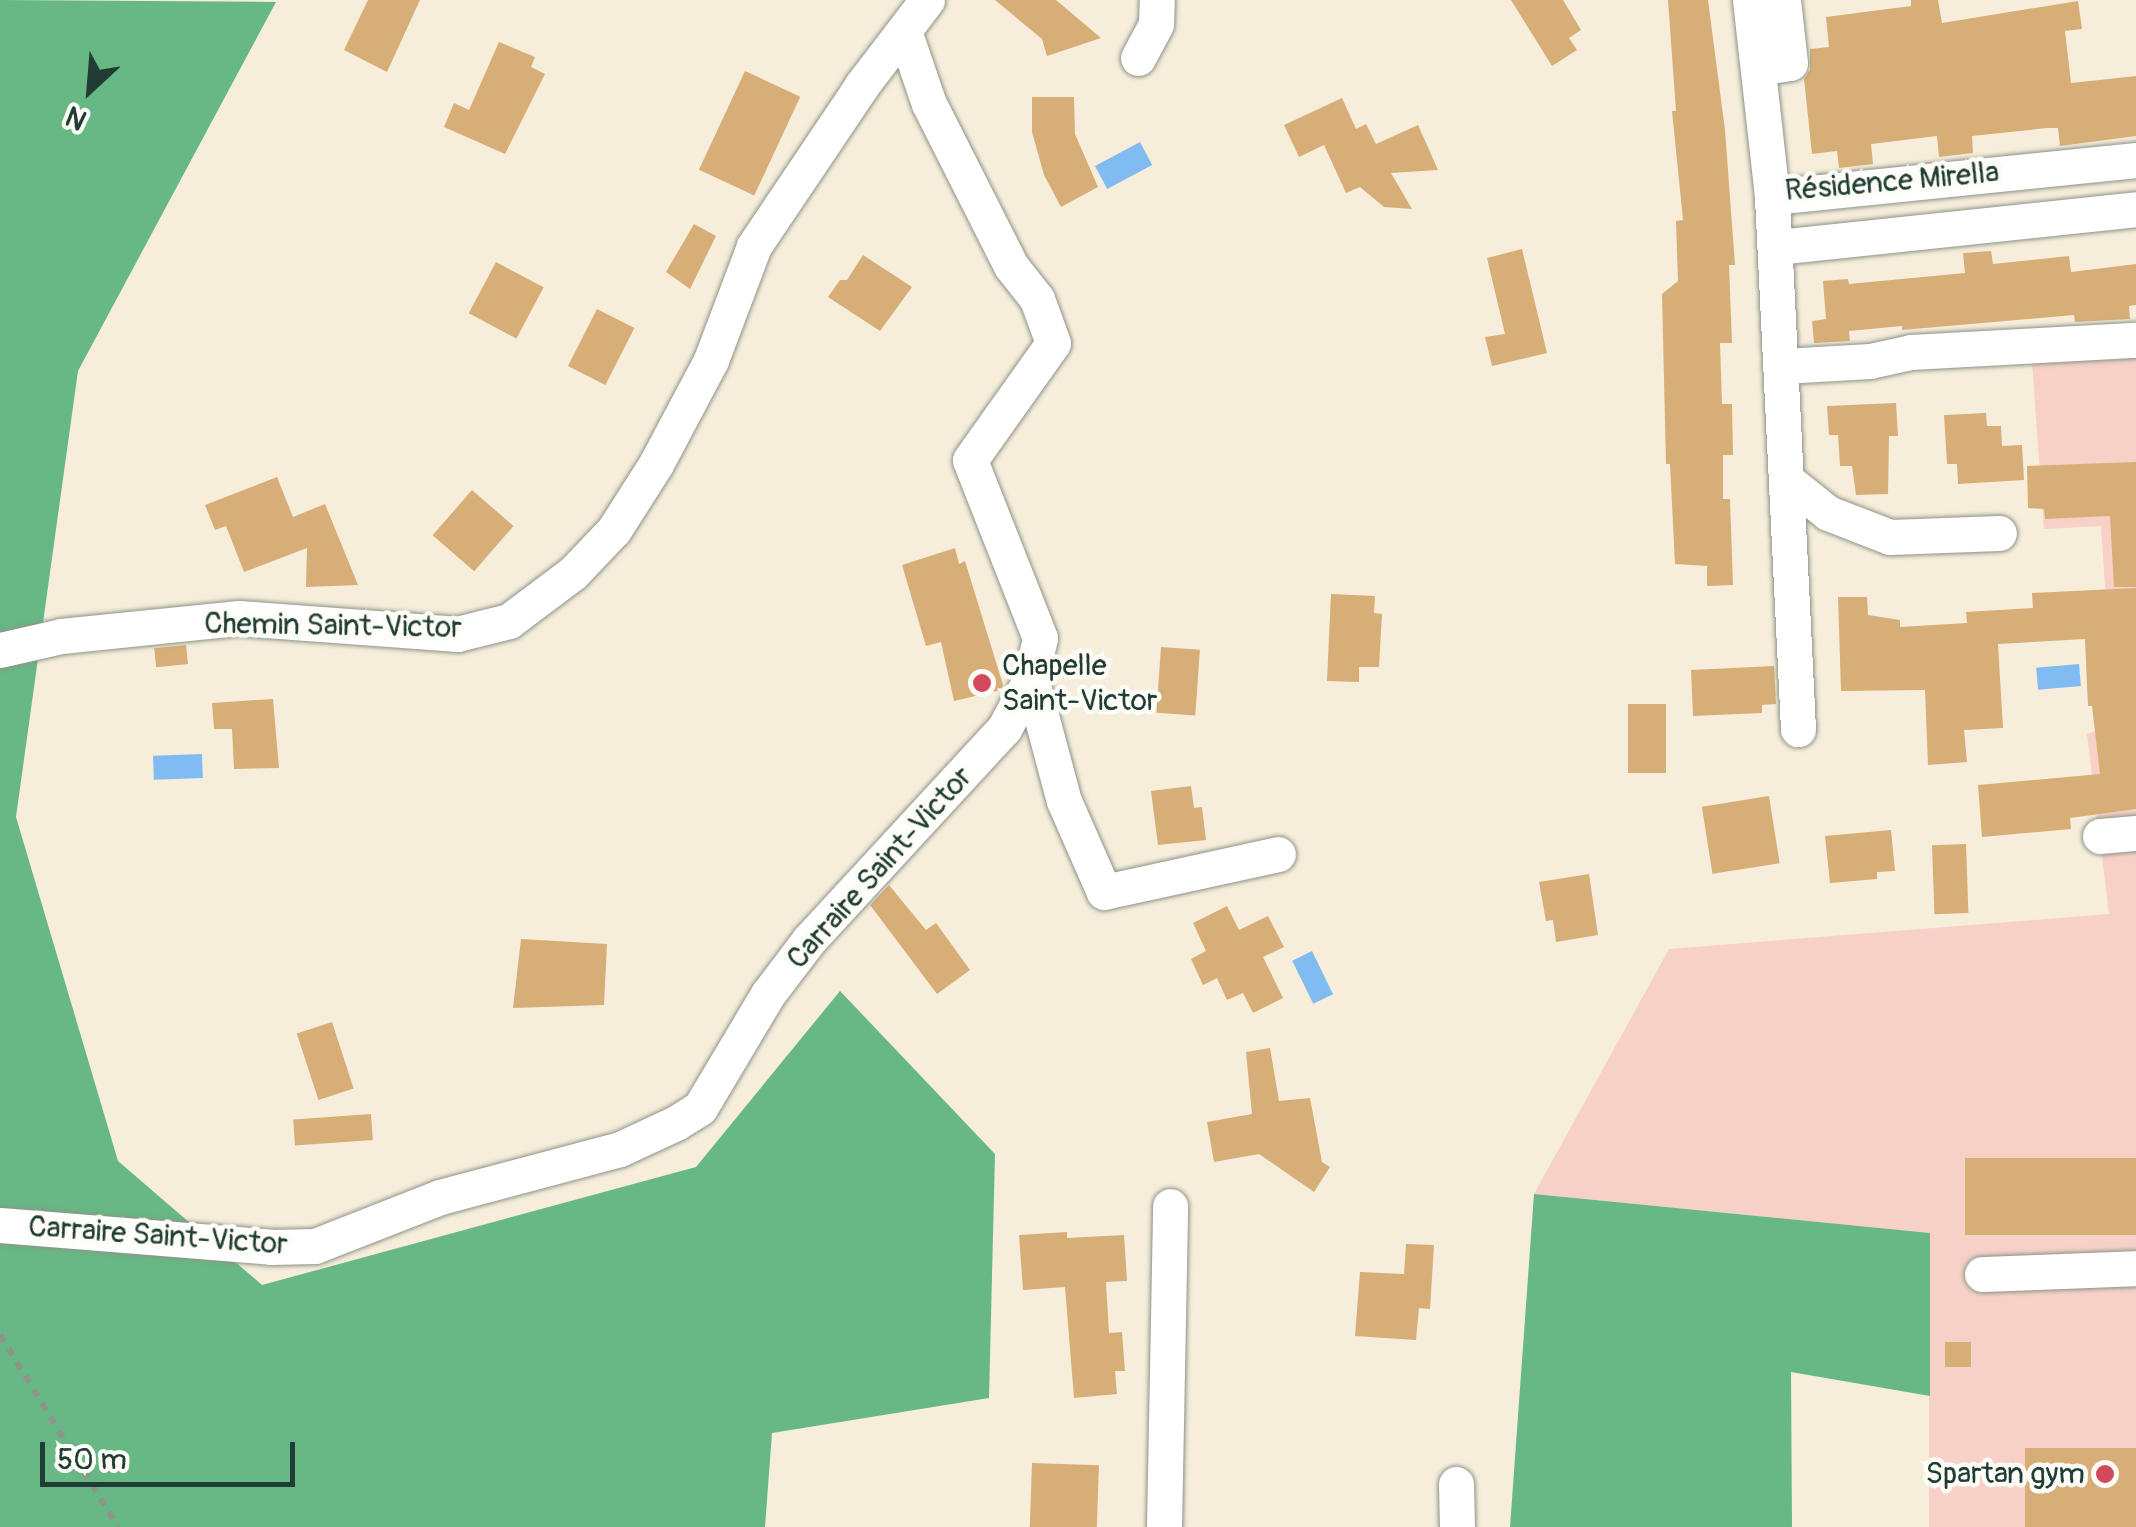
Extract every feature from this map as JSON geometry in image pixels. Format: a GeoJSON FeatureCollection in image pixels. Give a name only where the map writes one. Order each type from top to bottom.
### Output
{"type":"FeatureCollection","features":[{"type":"Feature","properties":{"kind":"street","name":"Chemin Saint-Victor"},"geometry":{"type":"LineString","coordinates":[[0,650],[60,636],[239,618],[457,634],[509,621],[573,573],[614,530],[656,464],[711,360],[754,246],[862,84],[927,0]]}},
{"type":"Feature","properties":{"kind":"street"},"geometry":{"type":"LineString","coordinates":[[1138,58],[1156,24],[1156,0]]}},
{"type":"Feature","properties":{"kind":"street","name":"Résidence Mirella"},"geometry":{"type":"LineString","coordinates":[[1750,0],[1772,197],[2136,160]]}},
{"type":"Feature","properties":{"kind":"street"},"geometry":{"type":"LineString","coordinates":[[1758,68],[1790,63],[1783,0]]}},
{"type":"Feature","properties":{"kind":"street","name":"Carraire Saint-Victor"},"geometry":{"type":"LineString","coordinates":[[0,1225],[271,1248],[315,1246],[440,1197],[620,1150],[676,1124],[700,1108],[768,994],[810,940],[1004,729],[1031,678],[1040,638],[970,460],[1054,343],[1037,299],[1011,266],[929,104],[904,31]]}},
{"type":"Feature","properties":{"kind":"street"},"geometry":{"type":"LineString","coordinates":[[1772,197],[1789,482],[1798,730]]}},
{"type":"Feature","properties":{"kind":"street"},"geometry":{"type":"LineString","coordinates":[[1776,247],[2136,209]]}},
{"type":"Feature","properties":{"kind":"street"},"geometry":{"type":"LineString","coordinates":[[1783,366],[1870,360],[1911,352],[2136,340]]}},
{"type":"Feature","properties":{"kind":"street"},"geometry":{"type":"LineString","coordinates":[[1789,482],[1828,513],[1890,538],[1999,533]]}},
{"type":"Feature","properties":{"kind":"street"},"geometry":{"type":"LineString","coordinates":[[1031,678],[1064,801],[1104,892],[1278,854]]}},
{"type":"Feature","properties":{"kind":"street"},"geometry":{"type":"LineString","coordinates":[[2100,836],[2136,833]]}},
{"type":"Feature","properties":{"kind":"street"},"geometry":{"type":"LineString","coordinates":[[1164,1527],[1170,1206]]}},
{"type":"Feature","properties":{"kind":"street"},"geometry":{"type":"LineString","coordinates":[[1982,1274],[2136,1268]]}},
{"type":"Feature","properties":{"kind":"street"},"geometry":{"type":"LineString","coordinates":[[1456,1484],[1456,1527]]}},
{"type":"Feature","properties":{"kind":"path"},"geometry":{"type":"LineString","coordinates":[[0,1335],[118,1527]]}},
{"type":"Feature","properties":{"kind":"shaded area"},"geometry":{"type":"Polygon","coordinates":[[[2136,337],[2136,1527],[1929,1527],[1929,1233],[1534,1194],[1669,949],[2109,914],[2087,734],[2114,723],[2101,526],[2044,529],[2031,348],[2136,337]]]}},
{"type":"Feature","properties":{"kind":"green space"},"geometry":{"type":"Polygon","coordinates":[[[0,0],[276,2],[78,371],[16,817],[118,1161],[262,1285],[696,1167],[840,991],[995,1154],[989,1398],[772,1433],[765,1527],[0,1527],[0,0]]]}},
{"type":"Feature","properties":{"kind":"green space"},"geometry":{"type":"Polygon","coordinates":[[[1534,1194],[1930,1233],[1930,1396],[1791,1372],[1792,1527],[1510,1527],[1534,1194]]]}},
{"type":"Feature","properties":{"kind":"water"},"geometry":{"type":"Polygon","coordinates":[[[1140,142],[1152,165],[1107,189],[1095,166],[1140,142]]]}},
{"type":"Feature","properties":{"kind":"water"},"geometry":{"type":"Polygon","coordinates":[[[2079,664],[2081,686],[2038,690],[2036,668],[2079,664]]]}},
{"type":"Feature","properties":{"kind":"water"},"geometry":{"type":"Polygon","coordinates":[[[202,754],[203,778],[154,780],[153,756],[202,754]]]}},
{"type":"Feature","properties":{"kind":"water"},"geometry":{"type":"Polygon","coordinates":[[[1312,951],[1333,994],[1313,1004],[1292,961],[1312,951]]]}},
{"type":"Feature","properties":{"kind":"building"},"geometry":{"type":"Polygon","coordinates":[[[368,0],[420,0],[387,72],[344,50],[368,0]]]}},
{"type":"Feature","properties":{"kind":"building"},"geometry":{"type":"Polygon","coordinates":[[[995,0],[1056,0],[1101,38],[1047,56],[1042,39],[995,0]]]}},
{"type":"Feature","properties":{"kind":"building"},"geometry":{"type":"Polygon","coordinates":[[[1511,0],[1563,0],[1581,30],[1569,38],[1577,50],[1552,66],[1511,0]]]}},
{"type":"Feature","properties":{"kind":"building"},"geometry":{"type":"Polygon","coordinates":[[[1668,0],[1708,0],[1725,130],[1735,265],[1729,265],[1732,343],[1720,343],[1722,404],[1732,404],[1733,455],[1723,455],[1723,499],[1730,499],[1733,585],[1707,586],[1707,566],[1675,564],[1670,464],[1666,464],[1662,294],[1678,281],[1676,221],[1683,220],[1672,111],[1676,111],[1668,0]]]}},
{"type":"Feature","properties":{"kind":"building"},"geometry":{"type":"Polygon","coordinates":[[[1911,0],[1938,0],[1942,23],[2078,1],[2082,29],[2065,31],[2071,83],[2136,76],[2136,136],[2060,146],[2058,128],[2047,128],[1972,136],[1973,153],[1939,157],[1937,136],[1871,144],[1873,164],[1839,168],[1837,151],[1812,154],[1804,79],[1810,70],[1810,49],[1829,47],[1826,17],[1911,6],[1911,0]]]}},
{"type":"Feature","properties":{"kind":"building"},"geometry":{"type":"Polygon","coordinates":[[[499,42],[535,57],[531,67],[545,74],[505,154],[444,127],[454,103],[469,110],[499,42]]]}},
{"type":"Feature","properties":{"kind":"building"},"geometry":{"type":"Polygon","coordinates":[[[745,71],[800,97],[754,196],[699,170],[745,71]]]}},
{"type":"Feature","properties":{"kind":"building"},"geometry":{"type":"Polygon","coordinates":[[[1032,97],[1074,97],[1075,134],[1098,187],[1061,207],[1044,175],[1032,132],[1032,97]]]}},
{"type":"Feature","properties":{"kind":"building"},"geometry":{"type":"Polygon","coordinates":[[[1342,98],[1356,129],[1366,124],[1376,144],[1418,125],[1438,170],[1391,173],[1412,209],[1384,207],[1360,187],[1346,193],[1324,145],[1299,157],[1284,125],[1342,98]]]}},
{"type":"Feature","properties":{"kind":"building"},"geometry":{"type":"Polygon","coordinates":[[[694,224],[716,236],[690,289],[666,272],[694,224]]]}},
{"type":"Feature","properties":{"kind":"building"},"geometry":{"type":"Polygon","coordinates":[[[1522,249],[1547,353],[1492,366],[1485,337],[1505,334],[1487,258],[1522,249]]]}},
{"type":"Feature","properties":{"kind":"building"},"geometry":{"type":"Polygon","coordinates":[[[1991,251],[1993,264],[2069,256],[2071,272],[2136,264],[2136,305],[2129,306],[2130,319],[2075,322],[2074,315],[1902,330],[1902,326],[1849,331],[1850,341],[1814,343],[1812,321],[1826,319],[1823,281],[1848,279],[1849,284],[1965,273],[1963,253],[1991,251]]]}},
{"type":"Feature","properties":{"kind":"building"},"geometry":{"type":"Polygon","coordinates":[[[863,255],[912,287],[880,331],[828,297],[840,280],[847,280],[863,255]]]}},
{"type":"Feature","properties":{"kind":"building"},"geometry":{"type":"Polygon","coordinates":[[[496,262],[544,287],[516,339],[469,313],[496,262]]]}},
{"type":"Feature","properties":{"kind":"building"},"geometry":{"type":"Polygon","coordinates":[[[597,309],[634,328],[605,385],[568,366],[597,309]]]}},
{"type":"Feature","properties":{"kind":"building"},"geometry":{"type":"Polygon","coordinates":[[[1896,403],[1898,436],[1889,436],[1888,494],[1856,495],[1852,466],[1840,466],[1838,435],[1829,435],[1827,406],[1896,403]]]}},
{"type":"Feature","properties":{"kind":"building"},"geometry":{"type":"Polygon","coordinates":[[[1986,413],[1987,426],[2001,426],[2002,446],[2022,445],[2024,480],[1958,484],[1957,464],[1947,464],[1944,415],[1986,413]]]}},
{"type":"Feature","properties":{"kind":"building"},"geometry":{"type":"Polygon","coordinates":[[[2136,462],[2136,587],[2114,587],[2110,516],[2045,519],[2044,509],[2028,508],[2027,466],[2136,462]]]}},
{"type":"Feature","properties":{"kind":"building"},"geometry":{"type":"Polygon","coordinates":[[[277,477],[293,517],[325,504],[358,585],[306,587],[307,548],[244,572],[226,526],[215,530],[205,505],[277,477]]]}},
{"type":"Feature","properties":{"kind":"building"},"geometry":{"type":"Polygon","coordinates":[[[472,490],[514,526],[474,571],[433,535],[472,490]]]}},
{"type":"Feature","properties":{"kind":"building"},"geometry":{"type":"Polygon","coordinates":[[[955,548],[959,564],[965,561],[1003,685],[1001,690],[954,701],[941,642],[926,646],[902,565],[955,548]]]}},
{"type":"Feature","properties":{"kind":"building"},"geometry":{"type":"Polygon","coordinates":[[[2136,588],[2136,809],[2070,818],[2071,829],[1982,837],[1978,785],[2100,774],[2092,706],[2088,706],[2085,639],[1998,644],[2003,728],[1964,730],[1967,762],[1928,765],[1925,690],[1841,691],[1838,597],[1867,597],[1868,615],[1900,620],[1900,627],[1967,623],[1966,612],[2033,608],[2032,593],[2136,588]]]}},
{"type":"Feature","properties":{"kind":"building"},"geometry":{"type":"Polygon","coordinates":[[[1331,594],[1375,596],[1374,613],[1382,614],[1379,667],[1359,667],[1359,682],[1327,681],[1331,594]]]}},
{"type":"Feature","properties":{"kind":"building"},"geometry":{"type":"Polygon","coordinates":[[[186,645],[188,664],[156,667],[154,648],[186,645]]]}},
{"type":"Feature","properties":{"kind":"building"},"geometry":{"type":"Polygon","coordinates":[[[1161,647],[1200,650],[1195,716],[1156,713],[1161,647]]]}},
{"type":"Feature","properties":{"kind":"building"},"geometry":{"type":"Polygon","coordinates":[[[1774,666],[1776,704],[1762,705],[1762,713],[1693,716],[1691,670],[1774,666]]]}},
{"type":"Feature","properties":{"kind":"building"},"geometry":{"type":"Polygon","coordinates":[[[273,699],[279,768],[234,769],[232,729],[214,729],[212,703],[273,699]]]}},
{"type":"Feature","properties":{"kind":"building"},"geometry":{"type":"Polygon","coordinates":[[[1628,704],[1666,704],[1666,773],[1628,773],[1628,704]]]}},
{"type":"Feature","properties":{"kind":"building"},"geometry":{"type":"Polygon","coordinates":[[[1191,786],[1194,808],[1202,807],[1206,840],[1158,845],[1151,791],[1191,786]]]}},
{"type":"Feature","properties":{"kind":"building"},"geometry":{"type":"Polygon","coordinates":[[[1769,796],[1780,863],[1712,874],[1702,807],[1769,796]]]}},
{"type":"Feature","properties":{"kind":"building"},"geometry":{"type":"Polygon","coordinates":[[[1891,830],[1895,871],[1877,872],[1877,879],[1830,883],[1825,836],[1891,830]]]}},
{"type":"Feature","properties":{"kind":"building"},"geometry":{"type":"Polygon","coordinates":[[[1966,844],[1968,913],[1934,914],[1932,845],[1966,844]]]}},
{"type":"Feature","properties":{"kind":"building"},"geometry":{"type":"Polygon","coordinates":[[[1589,874],[1598,935],[1556,942],[1553,920],[1546,921],[1539,882],[1589,874]]]}},
{"type":"Feature","properties":{"kind":"building"},"geometry":{"type":"Polygon","coordinates":[[[889,885],[926,930],[936,923],[970,970],[937,994],[870,905],[889,885]]]}},
{"type":"Feature","properties":{"kind":"building"},"geometry":{"type":"Polygon","coordinates":[[[1227,906],[1239,930],[1268,916],[1284,947],[1263,957],[1283,998],[1253,1013],[1243,993],[1227,1000],[1217,978],[1203,985],[1191,959],[1206,951],[1193,923],[1227,906]]]}},
{"type":"Feature","properties":{"kind":"building"},"geometry":{"type":"Polygon","coordinates":[[[521,939],[607,944],[604,1005],[513,1008],[521,939]]]}},
{"type":"Feature","properties":{"kind":"building"},"geometry":{"type":"Polygon","coordinates":[[[332,1022],[354,1089],[318,1100],[297,1033],[332,1022]]]}},
{"type":"Feature","properties":{"kind":"building"},"geometry":{"type":"Polygon","coordinates":[[[1270,1048],[1279,1101],[1310,1098],[1322,1162],[1330,1167],[1314,1192],[1259,1154],[1214,1162],[1207,1122],[1252,1114],[1246,1052],[1270,1048]]]}},
{"type":"Feature","properties":{"kind":"building"},"geometry":{"type":"Polygon","coordinates":[[[371,1114],[373,1140],[295,1145],[293,1119],[371,1114]]]}},
{"type":"Feature","properties":{"kind":"building"},"geometry":{"type":"Polygon","coordinates":[[[1965,1158],[2136,1158],[2136,1235],[1965,1235],[1965,1158]]]}},
{"type":"Feature","properties":{"kind":"building"},"geometry":{"type":"Polygon","coordinates":[[[1067,1232],[1067,1238],[1124,1235],[1127,1281],[1106,1282],[1109,1333],[1122,1332],[1125,1371],[1115,1371],[1117,1394],[1074,1398],[1065,1287],[1023,1290],[1019,1235],[1067,1232]]]}},
{"type":"Feature","properties":{"kind":"building"},"geometry":{"type":"Polygon","coordinates":[[[1406,1244],[1434,1245],[1430,1309],[1419,1308],[1416,1340],[1355,1336],[1360,1272],[1404,1274],[1406,1244]]]}},
{"type":"Feature","properties":{"kind":"building"},"geometry":{"type":"Polygon","coordinates":[[[1945,1342],[1971,1342],[1971,1367],[1945,1367],[1945,1342]]]}},
{"type":"Feature","properties":{"kind":"building"},"geometry":{"type":"Polygon","coordinates":[[[2025,1448],[2136,1448],[2136,1527],[2025,1527],[2025,1448]]]}},
{"type":"Feature","properties":{"kind":"building"},"geometry":{"type":"Polygon","coordinates":[[[1032,1463],[1099,1465],[1097,1527],[1030,1527],[1032,1463]]]}},
{"type":"Feature","properties":{"kind":"place","name":"Chapelle Saint-Victor"},"geometry":{"type":"Point","coordinates":[982,683]}},
{"type":"Feature","properties":{"kind":"place","name":"Spartan gym"},"geometry":{"type":"Point","coordinates":[2105,1474]}}]}
